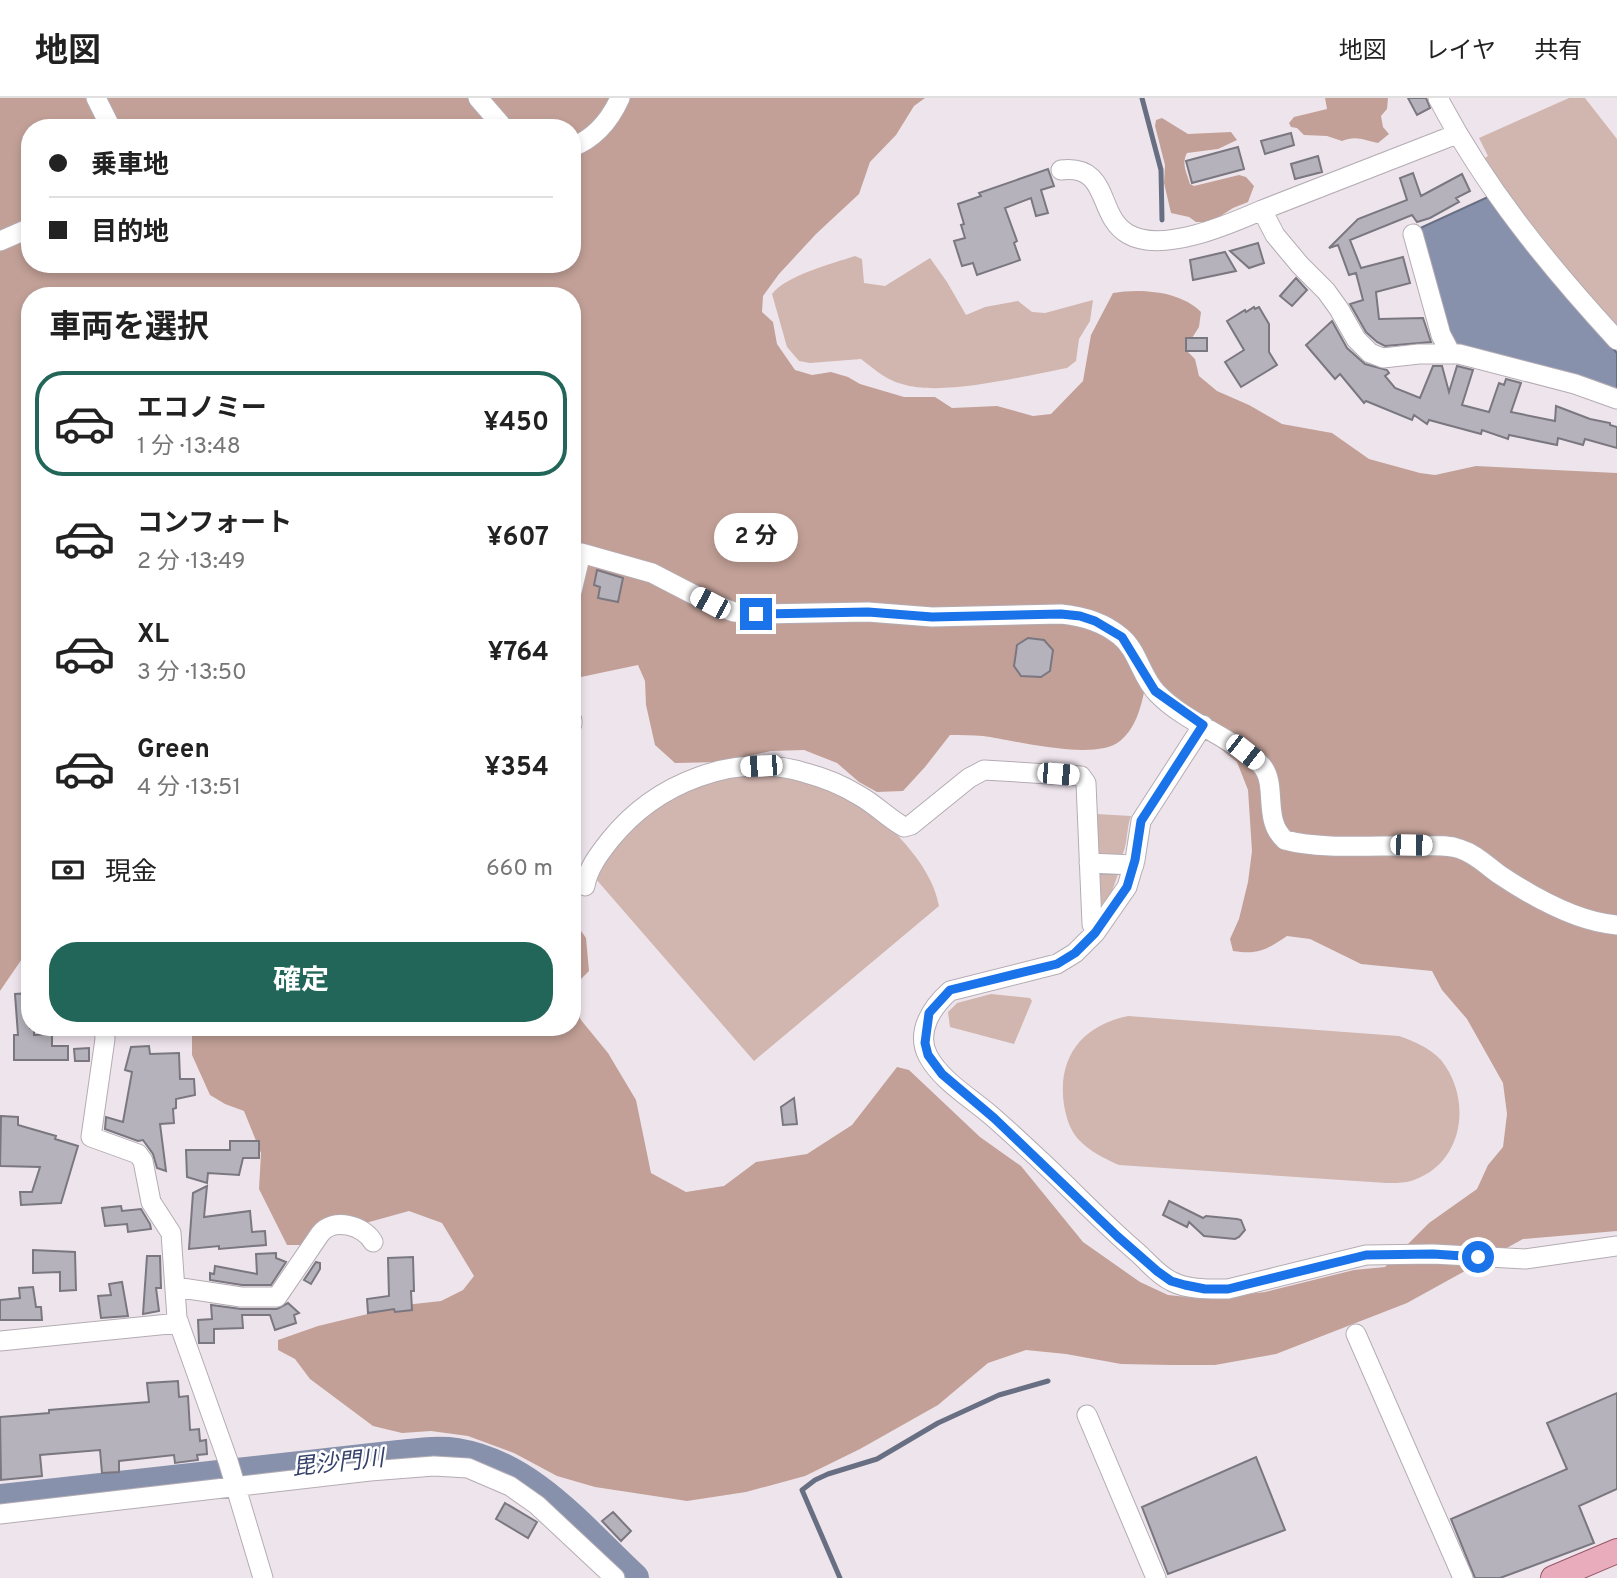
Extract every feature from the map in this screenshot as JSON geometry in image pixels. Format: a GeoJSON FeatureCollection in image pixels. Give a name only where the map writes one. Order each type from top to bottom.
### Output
{"type":"FeatureCollection","features":[{"type":"Feature","properties":{"kind":"main road"},"geometry":{"type":"LineString","coordinates":[[1553,1578],[1617,1551]]}},
{"type":"Feature","properties":{"kind":"street"},"geometry":{"type":"LineString","coordinates":[[96,98],[106,119]]}},
{"type":"Feature","properties":{"kind":"street"},"geometry":{"type":"LineString","coordinates":[[478,98],[496,119]]}},
{"type":"Feature","properties":{"kind":"street"},"geometry":{"type":"LineString","coordinates":[[581,141],[597,132],[612,114],[620,98]]}},
{"type":"Feature","properties":{"kind":"street"},"geometry":{"type":"LineString","coordinates":[[1438,98],[1457,134],[1540,254],[1617,340]]}},
{"type":"Feature","properties":{"kind":"street"},"geometry":{"type":"LineString","coordinates":[[1061,170],[1086,172],[1096,182],[1118,227],[1137,238],[1162,239],[1194,236],[1221,228],[1457,134]]}},
{"type":"Feature","properties":{"kind":"street"},"geometry":{"type":"LineString","coordinates":[[1262,210],[1287,251],[1333,300],[1360,346],[1383,358],[1451,354],[1562,380],[1617,399]]}},
{"type":"Feature","properties":{"kind":"street"},"geometry":{"type":"LineString","coordinates":[[0,241],[21,232]]}},
{"type":"Feature","properties":{"kind":"street"},"geometry":{"type":"LineString","coordinates":[[1413,234],[1441,335],[1451,354]]}},
{"type":"Feature","properties":{"kind":"street"},"geometry":{"type":"LineString","coordinates":[[581,553],[652,573],[710,603],[734,612],[868,612],[932,617],[1061,614],[1080,616],[1111,629],[1122,637],[1155,691],[1262,765],[1267,774],[1275,830],[1285,840],[1324,845],[1459,848],[1474,855],[1525,890],[1584,918],[1617,925]]}},
{"type":"Feature","properties":{"kind":"street"},"geometry":{"type":"LineString","coordinates":[[1203,725],[1141,821],[1134,865],[1127,887],[1095,933],[1075,953],[1057,964],[950,990],[929,1013],[925,1043],[928,1055],[942,1074],[1043,1163],[1117,1236],[1171,1281],[1205,1289],[1228,1289],[1366,1255],[1433,1254],[1525,1259],[1617,1246]]}},
{"type":"Feature","properties":{"kind":"street"},"geometry":{"type":"LineString","coordinates":[[585,886],[587,876],[600,853],[618,830],[639,810],[673,788],[700,776],[735,767],[761,766],[804,772],[861,796],[904,827],[911,825],[984,770],[1081,776],[1086,783],[1092,924],[1095,933]]}},
{"type":"Feature","properties":{"kind":"street"},"geometry":{"type":"LineString","coordinates":[[1089,863],[1134,865]]}},
{"type":"Feature","properties":{"kind":"street"},"geometry":{"type":"LineString","coordinates":[[105,1036],[91,1137],[138,1154],[143,1161],[151,1202],[174,1242],[179,1323],[263,1578]]}},
{"type":"Feature","properties":{"kind":"street"},"geometry":{"type":"LineString","coordinates":[[175,1287],[241,1297],[277,1297],[320,1234],[329,1226],[344,1224],[362,1230],[373,1242]]}},
{"type":"Feature","properties":{"kind":"street"},"geometry":{"type":"LineString","coordinates":[[0,1341],[179,1323]]}},
{"type":"Feature","properties":{"kind":"street"},"geometry":{"type":"LineString","coordinates":[[1356,1335],[1463,1578]]}},
{"type":"Feature","properties":{"kind":"street"},"geometry":{"type":"LineString","coordinates":[[1087,1415],[1156,1578]]}},
{"type":"Feature","properties":{"kind":"street"},"geometry":{"type":"LineString","coordinates":[[0,1514],[383,1470],[435,1466],[468,1468],[510,1486],[537,1505],[615,1578]]}},
{"type":"Feature","properties":{"kind":"shaded area"},"geometry":{"type":"Polygon","coordinates":[[[0,98],[925,98],[914,106],[896,135],[870,162],[859,194],[816,234],[779,274],[763,296],[762,312],[773,322],[777,344],[795,370],[812,375],[831,372],[904,397],[935,397],[952,408],[997,406],[1033,416],[1051,414],[1083,381],[1091,335],[1113,293],[1147,291],[1183,299],[1201,312],[1199,327],[1185,349],[1195,359],[1199,376],[1217,391],[1282,424],[1332,433],[1369,459],[1435,475],[1476,466],[1617,473],[1617,1231],[1523,1239],[1407,1303],[1276,1354],[1215,1365],[1170,1365],[1121,1364],[1026,1350],[988,1363],[938,1405],[805,1476],[746,1492],[687,1501],[595,1487],[557,1476],[514,1453],[468,1436],[431,1431],[402,1433],[373,1426],[310,1379],[295,1359],[278,1350],[278,1340],[318,1326],[405,1305],[441,1301],[463,1290],[474,1276],[442,1223],[409,1211],[344,1229],[317,1245],[287,1245],[259,1189],[261,1153],[244,1111],[210,1095],[192,1055],[192,1036],[581,1036],[581,1020],[608,1053],[636,1100],[651,1173],[686,1192],[724,1186],[756,1162],[807,1154],[852,1125],[897,1067],[909,1070],[980,1137],[1021,1166],[1083,1242],[1140,1282],[1168,1295],[1207,1299],[1265,1292],[1354,1270],[1385,1267],[1429,1223],[1477,1189],[1488,1165],[1503,1147],[1507,1114],[1503,1083],[1467,1019],[1442,990],[1432,971],[1361,964],[1310,939],[1287,936],[1262,950],[1233,951],[1230,939],[1239,919],[1252,851],[1248,790],[1237,762],[1145,688],[1134,724],[1126,736],[1108,747],[1074,750],[983,736],[950,735],[903,791],[877,792],[859,782],[837,763],[804,750],[771,751],[723,762],[675,763],[655,745],[646,705],[645,681],[638,665],[581,677],[581,287],[21,287],[21,960],[0,991],[0,98]]]}},
{"type":"Feature","properties":{"kind":"shaded area"},"geometry":{"type":"Polygon","coordinates":[[[1325,98],[1388,98],[1387,109],[1381,116],[1383,127],[1389,134],[1378,143],[1356,138],[1342,141],[1327,136],[1304,135],[1297,128],[1291,127],[1289,123],[1294,117],[1327,109],[1325,98]]]}},
{"type":"Feature","properties":{"kind":"shaded area"},"geometry":{"type":"Polygon","coordinates":[[[1569,98],[1585,98],[1617,139],[1617,334],[1480,161],[1488,156],[1479,138],[1569,98]]]}},
{"type":"Feature","properties":{"kind":"shaded area"},"geometry":{"type":"Polygon","coordinates":[[[1162,118],[1188,134],[1231,132],[1237,140],[1218,149],[1187,153],[1185,168],[1190,184],[1194,186],[1239,175],[1246,177],[1254,186],[1248,202],[1211,222],[1196,222],[1189,217],[1171,213],[1164,183],[1165,165],[1155,126],[1156,120],[1162,118]]]}},
{"type":"Feature","properties":{"kind":"shaded area"},"geometry":{"type":"Polygon","coordinates":[[[855,256],[862,259],[864,283],[885,286],[930,258],[966,315],[985,307],[1018,301],[1032,312],[1045,313],[1093,300],[1090,321],[1079,339],[1076,361],[1067,368],[1029,376],[939,388],[896,382],[880,374],[861,359],[810,363],[799,361],[787,347],[772,294],[788,281],[855,256]]]}},
{"type":"Feature","properties":{"kind":"shaded area"},"geometry":{"type":"Polygon","coordinates":[[[762,774],[823,785],[842,793],[872,812],[915,856],[926,872],[939,906],[754,1061],[595,878],[615,846],[645,815],[661,803],[713,781],[762,774]]]}},
{"type":"Feature","properties":{"kind":"shaded area"},"geometry":{"type":"Polygon","coordinates":[[[1096,814],[1131,816],[1121,857],[1098,856],[1096,814]]]}},
{"type":"Feature","properties":{"kind":"shaded area"},"geometry":{"type":"Polygon","coordinates":[[[1095,872],[1118,874],[1105,905],[1099,903],[1095,872]]]}},
{"type":"Feature","properties":{"kind":"shaded area"},"geometry":{"type":"Polygon","coordinates":[[[581,931],[586,938],[589,971],[581,979],[581,931]]]}},
{"type":"Feature","properties":{"kind":"shaded area"},"geometry":{"type":"Polygon","coordinates":[[[991,994],[1030,998],[1032,1001],[1014,1044],[950,1027],[948,1012],[957,1003],[991,994]]]}},
{"type":"Feature","properties":{"kind":"shaded area"},"geometry":{"type":"Polygon","coordinates":[[[1128,1016],[1399,1036],[1410,1040],[1437,1056],[1451,1076],[1460,1113],[1451,1148],[1441,1163],[1426,1174],[1399,1183],[1119,1165],[1092,1151],[1075,1135],[1066,1114],[1063,1088],[1069,1059],[1085,1036],[1111,1021],[1128,1016]]]}},
{"type":"Feature","properties":{"kind":"water"},"geometry":{"type":"Polygon","coordinates":[[[1490,196],[1567,297],[1617,353],[1617,395],[1454,345],[1418,229],[1490,196]]]}},
{"type":"Feature","properties":{"kind":"building"},"geometry":{"type":"Polygon","coordinates":[[[1408,98],[1426,98],[1430,108],[1417,115],[1408,98]]]}},
{"type":"Feature","properties":{"kind":"building"},"geometry":{"type":"Polygon","coordinates":[[[1291,133],[1294,145],[1265,154],[1261,141],[1291,133]]]}},
{"type":"Feature","properties":{"kind":"building"},"geometry":{"type":"Polygon","coordinates":[[[1238,147],[1244,169],[1192,183],[1186,161],[1238,147]]]}},
{"type":"Feature","properties":{"kind":"building"},"geometry":{"type":"Polygon","coordinates":[[[1318,156],[1322,172],[1295,179],[1291,164],[1318,156]]]}},
{"type":"Feature","properties":{"kind":"building"},"geometry":{"type":"Polygon","coordinates":[[[1048,169],[1054,186],[1041,190],[1048,213],[1036,216],[1031,198],[1005,208],[1017,241],[1014,243],[1020,260],[977,275],[973,263],[962,266],[954,241],[965,238],[958,204],[981,196],[979,193],[1048,169]]]}},
{"type":"Feature","properties":{"kind":"building"},"geometry":{"type":"Polygon","coordinates":[[[1413,173],[1421,196],[1462,174],[1470,191],[1456,198],[1459,202],[1430,218],[1417,222],[1412,215],[1350,240],[1361,268],[1403,257],[1410,283],[1376,292],[1379,319],[1423,318],[1431,342],[1385,346],[1366,332],[1350,304],[1363,300],[1356,273],[1349,275],[1338,245],[1329,248],[1358,219],[1407,200],[1400,178],[1413,173]]]}},
{"type":"Feature","properties":{"kind":"building"},"geometry":{"type":"Polygon","coordinates":[[[1258,243],[1264,263],[1249,268],[1230,251],[1258,243]]]}},
{"type":"Feature","properties":{"kind":"building"},"geometry":{"type":"Polygon","coordinates":[[[1225,252],[1236,271],[1193,280],[1190,260],[1225,252]]]}},
{"type":"Feature","properties":{"kind":"building"},"geometry":{"type":"Polygon","coordinates":[[[1296,278],[1307,290],[1292,306],[1280,296],[1296,278]]]}},
{"type":"Feature","properties":{"kind":"building"},"geometry":{"type":"Polygon","coordinates":[[[1259,307],[1269,324],[1269,352],[1277,365],[1241,387],[1225,362],[1244,350],[1227,321],[1259,307]]]}},
{"type":"Feature","properties":{"kind":"building"},"geometry":{"type":"Polygon","coordinates":[[[1332,321],[1347,348],[1365,364],[1387,370],[1389,373],[1385,376],[1395,388],[1420,398],[1433,366],[1442,366],[1449,392],[1457,366],[1473,370],[1462,405],[1489,412],[1499,383],[1504,385],[1506,379],[1521,383],[1511,412],[1555,421],[1556,406],[1590,419],[1610,423],[1617,427],[1617,448],[1585,439],[1583,445],[1558,438],[1557,445],[1509,435],[1508,439],[1482,430],[1481,434],[1429,420],[1427,424],[1414,415],[1412,420],[1366,401],[1364,403],[1340,374],[1335,379],[1306,345],[1332,321]]]}},
{"type":"Feature","properties":{"kind":"building"},"geometry":{"type":"Polygon","coordinates":[[[1186,338],[1207,338],[1207,351],[1186,351],[1186,338]]]}},
{"type":"Feature","properties":{"kind":"building"},"geometry":{"type":"Polygon","coordinates":[[[597,570],[623,578],[618,602],[598,598],[600,587],[594,585],[597,570]]]}},
{"type":"Feature","properties":{"kind":"building"},"geometry":{"type":"Polygon","coordinates":[[[1028,638],[1044,640],[1053,650],[1050,671],[1041,677],[1021,676],[1014,666],[1017,645],[1028,638]]]}},
{"type":"Feature","properties":{"kind":"building"},"geometry":{"type":"Polygon","coordinates":[[[15,994],[21,994],[21,1036],[52,1036],[52,1046],[68,1046],[68,1060],[14,1060],[14,1035],[18,1035],[15,994]]]}},
{"type":"Feature","properties":{"kind":"building"},"geometry":{"type":"Polygon","coordinates":[[[149,1046],[150,1054],[179,1053],[180,1079],[194,1079],[195,1095],[176,1099],[176,1108],[173,1109],[174,1123],[160,1124],[166,1171],[157,1168],[153,1154],[143,1140],[138,1141],[105,1129],[106,1117],[123,1122],[132,1072],[125,1070],[131,1047],[149,1046]]]}},
{"type":"Feature","properties":{"kind":"building"},"geometry":{"type":"Polygon","coordinates":[[[89,1048],[89,1061],[75,1061],[74,1049],[89,1048]]]}},
{"type":"Feature","properties":{"kind":"building"},"geometry":{"type":"Polygon","coordinates":[[[794,1098],[797,1124],[783,1125],[781,1107],[794,1098]]]}},
{"type":"Feature","properties":{"kind":"building"},"geometry":{"type":"Polygon","coordinates":[[[1,1116],[18,1117],[18,1125],[56,1136],[55,1139],[78,1146],[61,1203],[21,1205],[20,1192],[32,1192],[40,1167],[0,1166],[1,1116]]]}},
{"type":"Feature","properties":{"kind":"building"},"geometry":{"type":"Polygon","coordinates":[[[230,1141],[259,1141],[259,1158],[243,1158],[239,1175],[208,1173],[207,1183],[187,1177],[186,1150],[230,1150],[230,1141]]]}},
{"type":"Feature","properties":{"kind":"building"},"geometry":{"type":"Polygon","coordinates":[[[207,1186],[204,1217],[250,1211],[252,1232],[265,1231],[266,1245],[189,1249],[193,1193],[207,1186]]]}},
{"type":"Feature","properties":{"kind":"building"},"geometry":{"type":"Polygon","coordinates":[[[1169,1201],[1203,1218],[1206,1216],[1241,1220],[1245,1230],[1235,1239],[1204,1236],[1189,1222],[1187,1227],[1163,1215],[1169,1201]]]}},
{"type":"Feature","properties":{"kind":"building"},"geometry":{"type":"Polygon","coordinates":[[[121,1206],[122,1211],[141,1209],[151,1229],[128,1232],[127,1224],[105,1226],[102,1208],[121,1206]]]}},
{"type":"Feature","properties":{"kind":"building"},"geometry":{"type":"Polygon","coordinates":[[[33,1250],[75,1252],[76,1290],[60,1291],[60,1272],[33,1273],[33,1250]]]}},
{"type":"Feature","properties":{"kind":"building"},"geometry":{"type":"Polygon","coordinates":[[[276,1253],[276,1258],[286,1262],[271,1285],[242,1285],[210,1280],[210,1273],[214,1274],[215,1266],[257,1274],[256,1254],[276,1253]]]}},
{"type":"Feature","properties":{"kind":"building"},"geometry":{"type":"Polygon","coordinates":[[[147,1256],[160,1256],[161,1288],[156,1288],[159,1311],[143,1314],[147,1256]]]}},
{"type":"Feature","properties":{"kind":"building"},"geometry":{"type":"Polygon","coordinates":[[[413,1257],[412,1310],[395,1312],[394,1309],[368,1313],[367,1299],[389,1296],[388,1258],[413,1257]]]}},
{"type":"Feature","properties":{"kind":"building"},"geometry":{"type":"Polygon","coordinates":[[[316,1262],[320,1263],[320,1269],[311,1284],[304,1280],[316,1262]]]}},
{"type":"Feature","properties":{"kind":"building"},"geometry":{"type":"Polygon","coordinates":[[[122,1282],[128,1316],[101,1318],[98,1296],[111,1295],[109,1284],[122,1282]]]}},
{"type":"Feature","properties":{"kind":"building"},"geometry":{"type":"Polygon","coordinates":[[[33,1287],[36,1307],[41,1307],[42,1320],[0,1320],[0,1300],[20,1298],[19,1288],[33,1287]]]}},
{"type":"Feature","properties":{"kind":"building"},"geometry":{"type":"Polygon","coordinates":[[[288,1303],[299,1313],[294,1315],[296,1323],[275,1330],[270,1315],[242,1315],[243,1328],[214,1329],[214,1343],[199,1343],[198,1320],[212,1319],[211,1305],[241,1309],[277,1309],[288,1303]]]}},
{"type":"Feature","properties":{"kind":"building"},"geometry":{"type":"Polygon","coordinates":[[[178,1381],[179,1397],[188,1396],[190,1430],[199,1429],[200,1441],[206,1440],[207,1454],[197,1455],[198,1460],[175,1463],[174,1455],[119,1461],[119,1472],[102,1473],[100,1450],[40,1455],[42,1476],[1,1480],[0,1417],[149,1402],[147,1383],[178,1381]]]}},
{"type":"Feature","properties":{"kind":"building"},"geometry":{"type":"Polygon","coordinates":[[[1617,1393],[1617,1489],[1579,1506],[1594,1543],[1500,1578],[1475,1578],[1451,1519],[1567,1469],[1547,1423],[1617,1393]]]}},
{"type":"Feature","properties":{"kind":"building"},"geometry":{"type":"Polygon","coordinates":[[[1256,1457],[1285,1530],[1168,1574],[1142,1507],[1256,1457]]]}},
{"type":"Feature","properties":{"kind":"building"},"geometry":{"type":"Polygon","coordinates":[[[505,1503],[537,1522],[528,1538],[496,1519],[505,1503]]]}},
{"type":"Feature","properties":{"kind":"building"},"geometry":{"type":"Polygon","coordinates":[[[613,1512],[631,1531],[621,1541],[602,1521],[613,1512]]]}},
{"type":"Feature","properties":{"kind":"waterway"},"geometry":{"type":"LineString","coordinates":[[1142,98],[1161,170],[1162,220]]}},
{"type":"Feature","properties":{"kind":"waterway"},"geometry":{"type":"LineString","coordinates":[[840,1578],[802,1490],[828,1474],[877,1459],[938,1423],[999,1395],[1048,1381]]}},
{"type":"Feature","properties":{"kind":"waterway","name":"毘沙門川"},"geometry":{"type":"LineString","coordinates":[[0,1499],[413,1453],[457,1453],[484,1460],[532,1485],[575,1521],[634,1578]]}},
{"type":"Feature","properties":{"kind":"route"},"geometry":{"type":"LineString","coordinates":[[756,614],[868,612],[932,617],[1061,614],[1095,621],[1122,637],[1132,649],[1155,691],[1203,725],[1141,821],[1135,860],[1127,887],[1095,933],[1075,953],[1057,964],[950,990],[929,1013],[925,1043],[928,1055],[942,1074],[1043,1163],[1117,1236],[1171,1281],[1205,1289],[1228,1289],[1258,1284],[1366,1255],[1389,1253],[1478,1257]]}}]}
